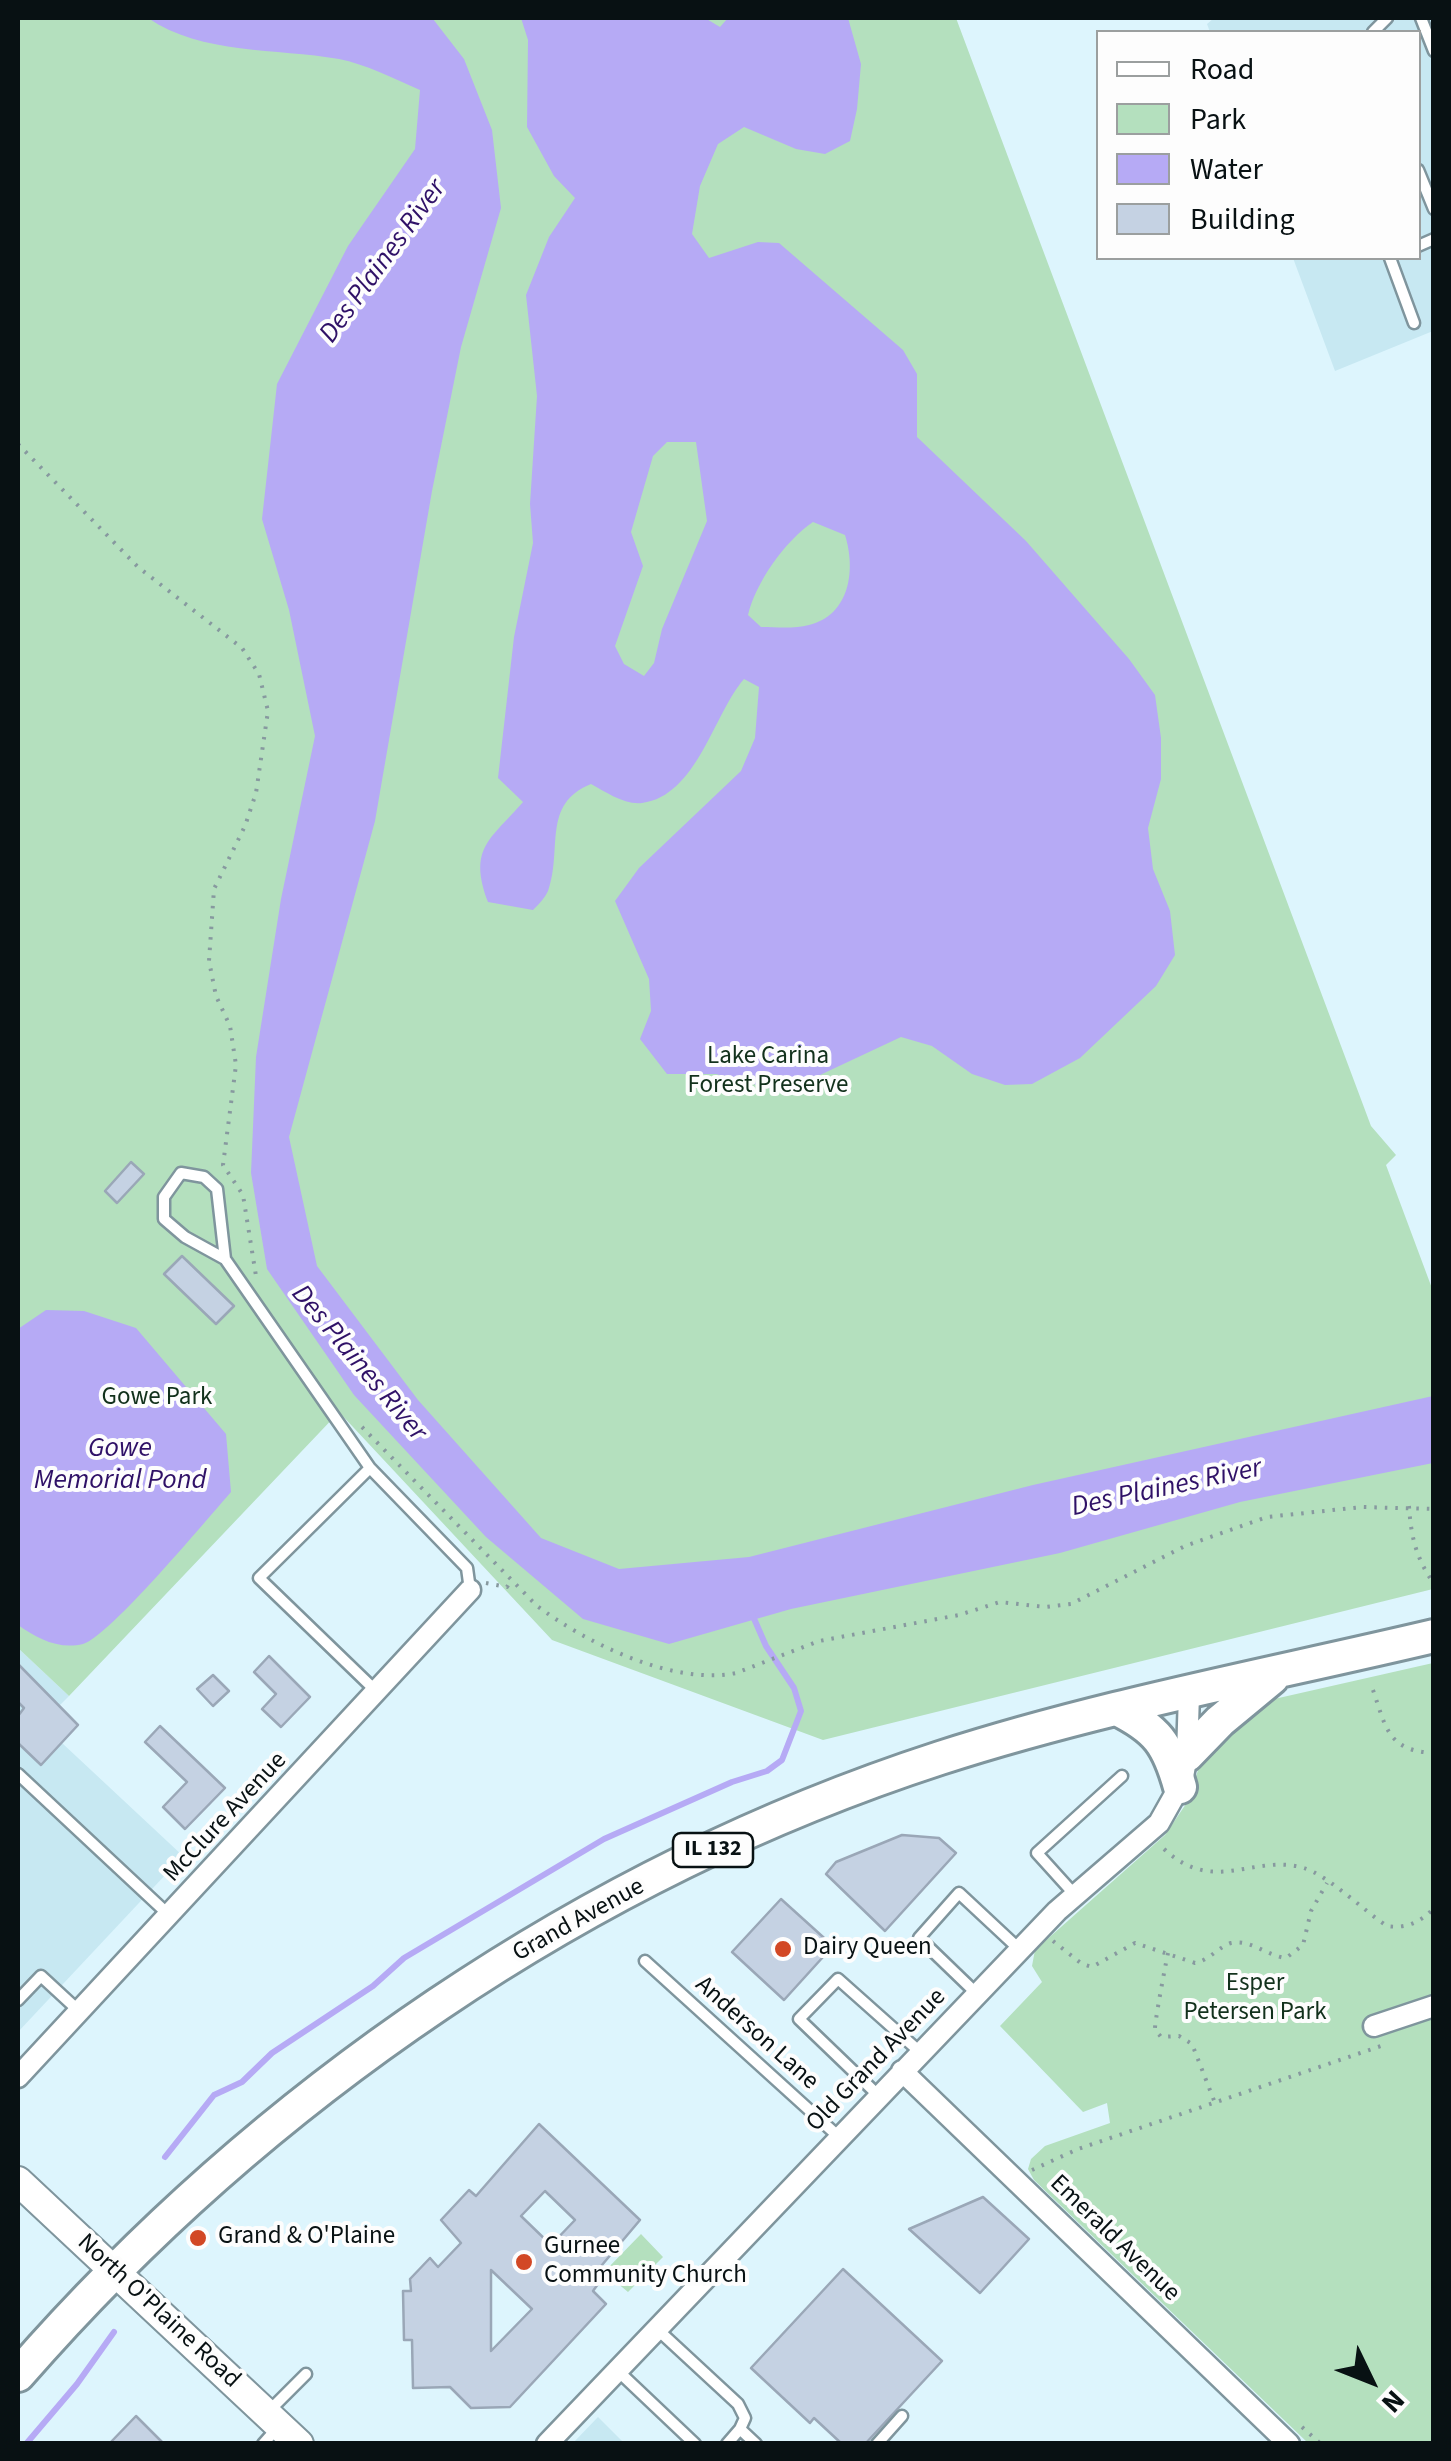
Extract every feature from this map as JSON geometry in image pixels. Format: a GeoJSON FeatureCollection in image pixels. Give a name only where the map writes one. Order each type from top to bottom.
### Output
{"type":"FeatureCollection","features":[{"type":"Feature","properties":{"kind":"main road","name":"Grand Avenue"},"geometry":{"type":"LineString","coordinates":[[18,2374],[114,2271],[216,2176],[302,2104],[460,1991],[549,1936],[671,1870],[813,1806],[936,1760],[1117,1709],[1434,1636]]}},
{"type":"Feature","properties":{"kind":"main road"},"geometry":{"type":"LineString","coordinates":[[1117,1709],[1144,1722],[1184,1771],[1220,1721],[1280,1672]]}},
{"type":"Feature","properties":{"kind":"street","name":"McClure Avenue"},"geometry":{"type":"LineString","coordinates":[[18,2078],[470,1590]]}},
{"type":"Feature","properties":{"kind":"street"},"geometry":{"type":"LineString","coordinates":[[1184,1771],[1189,1694]]}},
{"type":"Feature","properties":{"kind":"street","name":"Old Grand Avenue"},"geometry":{"type":"LineString","coordinates":[[547,2444],[1019,1949],[1159,1823],[1184,1771]]}},
{"type":"Feature","properties":{"kind":"street"},"geometry":{"type":"LineString","coordinates":[[1374,2026],[1434,2006]]}},
{"type":"Feature","properties":{"kind":"street","name":"Emerald Avenue"},"geometry":{"type":"LineString","coordinates":[[902,2071],[1289,2444]]}},
{"type":"Feature","properties":{"kind":"street","name":"North O'Plaine Road"},"geometry":{"type":"LineString","coordinates":[[18,2181],[277,2431]]}},
{"type":"Feature","properties":{"kind":"lane"},"geometry":{"type":"LineString","coordinates":[[1421,18],[1434,51]]}},
{"type":"Feature","properties":{"kind":"lane"},"geometry":{"type":"LineString","coordinates":[[1421,177],[1434,209]]}},
{"type":"Feature","properties":{"kind":"lane"},"geometry":{"type":"LineString","coordinates":[[1391,260],[1414,323]]}},
{"type":"Feature","properties":{"kind":"lane"},"geometry":{"type":"LineString","coordinates":[[225,1259],[217,1189],[204,1177],[181,1173],[164,1197],[164,1219],[185,1237],[225,1259],[370,1468],[468,1568],[470,1590]]}},
{"type":"Feature","properties":{"kind":"lane"},"geometry":{"type":"LineString","coordinates":[[370,1468],[260,1578],[376,1692]]}},
{"type":"Feature","properties":{"kind":"lane"},"geometry":{"type":"LineString","coordinates":[[18,1774],[170,1916]]}},
{"type":"Feature","properties":{"kind":"lane"},"geometry":{"type":"LineString","coordinates":[[1075,1895],[1037,1853],[1122,1776]]}},
{"type":"Feature","properties":{"kind":"lane"},"geometry":{"type":"LineString","coordinates":[[976,1993],[919,1938],[959,1893],[1019,1949]]}},
{"type":"Feature","properties":{"kind":"lane","name":"Anderson Lane"},"geometry":{"type":"LineString","coordinates":[[645,1961],[839,2137]]}},
{"type":"Feature","properties":{"kind":"lane"},"geometry":{"type":"LineString","coordinates":[[18,2000],[40,1976],[80,2012]]}},
{"type":"Feature","properties":{"kind":"lane"},"geometry":{"type":"LineString","coordinates":[[879,2096],[799,2019],[838,1979],[920,2052]]}},
{"type":"Feature","properties":{"kind":"lane"},"geometry":{"type":"LineString","coordinates":[[656,2329],[738,2404],[745,2418],[727,2444]]}},
{"type":"Feature","properties":{"kind":"lane"},"geometry":{"type":"LineString","coordinates":[[618,2370],[695,2444]]}},
{"type":"Feature","properties":{"kind":"lane"},"geometry":{"type":"LineString","coordinates":[[277,2431],[306,2374]]}},
{"type":"Feature","properties":{"kind":"lane"},"geometry":{"type":"LineString","coordinates":[[877,2444],[902,2416]]}},
{"type":"Feature","properties":{"kind":"lane"},"geometry":{"type":"LineString","coordinates":[[740,2429],[756,2444]]}},
{"type":"Feature","properties":{"kind":"path"},"geometry":{"type":"LineString","coordinates":[[18,444],[138,566],[242,648],[259,674],[268,711],[256,793],[245,826],[214,889],[209,961],[216,996],[230,1026],[236,1065],[223,1165],[243,1196],[256,1278]]}},
{"type":"Feature","properties":{"kind":"path"},"geometry":{"type":"LineString","coordinates":[[362,1428],[550,1616],[598,1646],[639,1661],[695,1674],[722,1676],[819,1641],[959,1615],[1000,1602],[1044,1608],[1071,1604],[1185,1546],[1267,1517],[1408,1506],[1434,1508]]}},
{"type":"Feature","properties":{"kind":"path"},"geometry":{"type":"LineString","coordinates":[[1408,1506],[1411,1540],[1421,1566],[1434,1584]]}},
{"type":"Feature","properties":{"kind":"path"},"geometry":{"type":"LineString","coordinates":[[470,1590],[478,1582],[506,1588],[511,1580]]}},
{"type":"Feature","properties":{"kind":"path"},"geometry":{"type":"LineString","coordinates":[[1373,1690],[1386,1729],[1396,1744],[1434,1753]]}},
{"type":"Feature","properties":{"kind":"path"},"geometry":{"type":"LineString","coordinates":[[1164,1850],[1190,1868],[1240,1872],[1278,1866],[1309,1870],[1387,1926],[1401,1928],[1434,1908]]}},
{"type":"Feature","properties":{"kind":"path"},"geometry":{"type":"LineString","coordinates":[[1051,1939],[1082,1964],[1092,1967],[1135,1944],[1195,1963],[1205,1961],[1227,1944],[1241,1943],[1286,1958],[1303,1945],[1311,1912],[1327,1882]]}},
{"type":"Feature","properties":{"kind":"path"},"geometry":{"type":"LineString","coordinates":[[1168,1953],[1154,2024],[1156,2031],[1161,2036],[1179,2036],[1192,2044],[1215,2103]]}},
{"type":"Feature","properties":{"kind":"path"},"geometry":{"type":"LineString","coordinates":[[1013,2175],[1397,2040]]}},
{"type":"Feature","properties":{"kind":"shaded area"},"geometry":{"type":"Polygon","coordinates":[[[1214,18],[1433,18],[1433,331],[1335,371],[1294,260],[1421,260],[1421,30],[1209,30],[1207,24],[1214,18]]]}},
{"type":"Feature","properties":{"kind":"shaded area"},"geometry":{"type":"Polygon","coordinates":[[[18,1648],[69,1696],[59,1706],[78,1725],[62,1743],[183,1856],[18,2032],[18,1648]]]}},
{"type":"Feature","properties":{"kind":"shaded area"},"geometry":{"type":"Polygon","coordinates":[[[598,2417],[624,2443],[573,2443],[598,2417]]]}},
{"type":"Feature","properties":{"kind":"green space","name":"Lake Carina Forest Preserve"},"geometry":{"type":"Polygon","coordinates":[[[18,18],[956,18],[1371,1126],[1396,1155],[1386,1165],[1433,1291],[1433,1589],[823,1740],[552,1640],[339,1412],[69,1696],[18,1648],[18,18]]]}},
{"type":"Feature","properties":{"kind":"green space","name":"Esper Petersen Park"},"geometry":{"type":"Polygon","coordinates":[[[1433,1663],[1433,2443],[1308,2443],[1034,2180],[1028,2169],[1031,2159],[1045,2146],[1110,2123],[1107,2103],[1083,2112],[1000,2026],[1042,1982],[1032,1966],[1035,1950],[1165,1835],[1188,1801],[1200,1764],[1261,1702],[1433,1663]]]}},
{"type":"Feature","properties":{"kind":"green space"},"geometry":{"type":"Polygon","coordinates":[[[641,2234],[663,2257],[628,2292],[604,2272],[641,2234]]]}},
{"type":"Feature","properties":{"kind":"water","name":"Des Plaines River"},"geometry":{"type":"Polygon","coordinates":[[[148,18],[433,19],[464,59],[492,130],[501,208],[461,347],[375,821],[289,1137],[317,1266],[418,1400],[541,1538],[619,1569],[749,1557],[1033,1485],[1433,1396],[1433,1463],[1240,1502],[1060,1553],[791,1609],[669,1644],[583,1619],[486,1537],[354,1395],[267,1269],[251,1173],[256,1057],[281,899],[315,736],[289,610],[262,519],[277,384],[348,246],[415,149],[420,90],[349,61],[216,44],[169,30],[148,18]]]}},
{"type":"Feature","properties":{"kind":"water"},"geometry":{"type":"Polygon","coordinates":[[[521,18],[705,18],[720,27],[728,18],[848,18],[861,64],[850,141],[825,154],[796,149],[744,127],[718,144],[700,186],[692,234],[709,258],[758,242],[779,243],[903,350],[917,374],[917,437],[1026,541],[1129,659],[1155,695],[1161,779],[1148,828],[1153,869],[1170,911],[1175,955],[1156,986],[1080,1058],[1032,1084],[1005,1085],[972,1074],[932,1046],[901,1037],[820,1075],[772,1089],[716,1074],[667,1074],[640,1039],[651,1011],[649,979],[615,901],[639,868],[741,771],[755,738],[759,687],[744,679],[691,770],[677,785],[661,797],[642,803],[622,800],[591,784],[575,793],[559,816],[552,875],[543,899],[533,910],[488,902],[480,869],[482,857],[492,836],[523,802],[498,778],[514,637],[533,543],[530,504],[537,396],[526,295],[549,237],[575,198],[554,176],[527,127],[528,40],[521,18]],[[667,442],[653,456],[631,532],[643,566],[615,646],[624,664],[644,676],[654,663],[662,629],[707,521],[696,442],[667,442]],[[813,522],[782,551],[758,589],[748,615],[761,627],[809,625],[823,620],[841,601],[850,562],[845,535],[813,522]]]}},
{"type":"Feature","properties":{"kind":"water","name":"Gowe Memorial Pond"},"geometry":{"type":"Polygon","coordinates":[[[46,1310],[84,1311],[136,1328],[226,1434],[231,1492],[114,1621],[96,1637],[74,1645],[48,1642],[18,1625],[18,1329],[46,1310]]]}},
{"type":"Feature","properties":{"kind":"building"},"geometry":{"type":"Polygon","coordinates":[[[131,1162],[144,1174],[117,1203],[105,1191],[131,1162]]]}},
{"type":"Feature","properties":{"kind":"building"},"geometry":{"type":"Polygon","coordinates":[[[182,1256],[234,1306],[216,1324],[164,1274],[182,1256]]]}},
{"type":"Feature","properties":{"kind":"building"},"geometry":{"type":"Polygon","coordinates":[[[269,1656],[310,1697],[281,1727],[262,1709],[276,1694],[254,1672],[269,1656]]]}},
{"type":"Feature","properties":{"kind":"building"},"geometry":{"type":"Polygon","coordinates":[[[18,1664],[78,1725],[41,1765],[18,1743],[18,1716],[24,1708],[18,1702],[18,1664]]]}},
{"type":"Feature","properties":{"kind":"building"},"geometry":{"type":"Polygon","coordinates":[[[213,1675],[229,1691],[213,1706],[197,1689],[213,1675]]]}},
{"type":"Feature","properties":{"kind":"building"},"geometry":{"type":"Polygon","coordinates":[[[160,1726],[225,1788],[185,1829],[163,1807],[187,1782],[145,1742],[160,1726]]]}},
{"type":"Feature","properties":{"kind":"building"},"geometry":{"type":"Polygon","coordinates":[[[902,1835],[939,1838],[956,1853],[885,1931],[826,1874],[836,1862],[902,1835]]]}},
{"type":"Feature","properties":{"kind":"building","name":"Dairy Queen"},"geometry":{"type":"Polygon","coordinates":[[[781,1899],[833,1946],[784,2000],[732,1952],[781,1899]]]}},
{"type":"Feature","properties":{"kind":"building","name":"Gurnee Community Church"},"geometry":{"type":"Polygon","coordinates":[[[539,2124],[640,2220],[591,2278],[598,2284],[593,2291],[606,2304],[510,2407],[471,2408],[450,2387],[413,2388],[412,2340],[404,2340],[403,2291],[411,2291],[410,2279],[430,2258],[438,2267],[461,2243],[441,2220],[469,2190],[476,2196],[539,2124]],[[545,2191],[521,2216],[551,2245],[575,2220],[545,2191]],[[491,2270],[491,2351],[532,2309],[491,2270]]]}},
{"type":"Feature","properties":{"kind":"building"},"geometry":{"type":"Polygon","coordinates":[[[983,2197],[1029,2239],[980,2293],[909,2229],[983,2197]]]}},
{"type":"Feature","properties":{"kind":"building"},"geometry":{"type":"Polygon","coordinates":[[[843,2269],[942,2361],[865,2444],[842,2444],[814,2418],[810,2423],[751,2368],[843,2269]]]}},
{"type":"Feature","properties":{"kind":"building"},"geometry":{"type":"Polygon","coordinates":[[[136,2416],[164,2444],[109,2444],[136,2416]]]}},
{"type":"Feature","properties":{"kind":"waterway"},"geometry":{"type":"LineString","coordinates":[[165,2157],[214,2095],[242,2082],[272,2053],[373,1986],[404,1958],[604,1839],[732,1782],[767,1771],[782,1760],[801,1711],[794,1688],[766,1646],[752,1614]]}},
{"type":"Feature","properties":{"kind":"waterway"},"geometry":{"type":"LineString","coordinates":[[26,2444],[77,2384],[114,2332]]}},
{"type":"Feature","properties":{"kind":"place","name":"Dairy Queen"},"geometry":{"type":"Point","coordinates":[783,1949]}},
{"type":"Feature","properties":{"kind":"place","name":"Grand & O'Plaine"},"geometry":{"type":"Point","coordinates":[198,2238]}},
{"type":"Feature","properties":{"kind":"place","name":"Gurnee Community Church"},"geometry":{"type":"Point","coordinates":[524,2262]}},
{"type":"Feature","properties":{"kind":"park label","name":"Gowe Park"},"geometry":{"type":"Point","coordinates":[157,1399]}}]}
